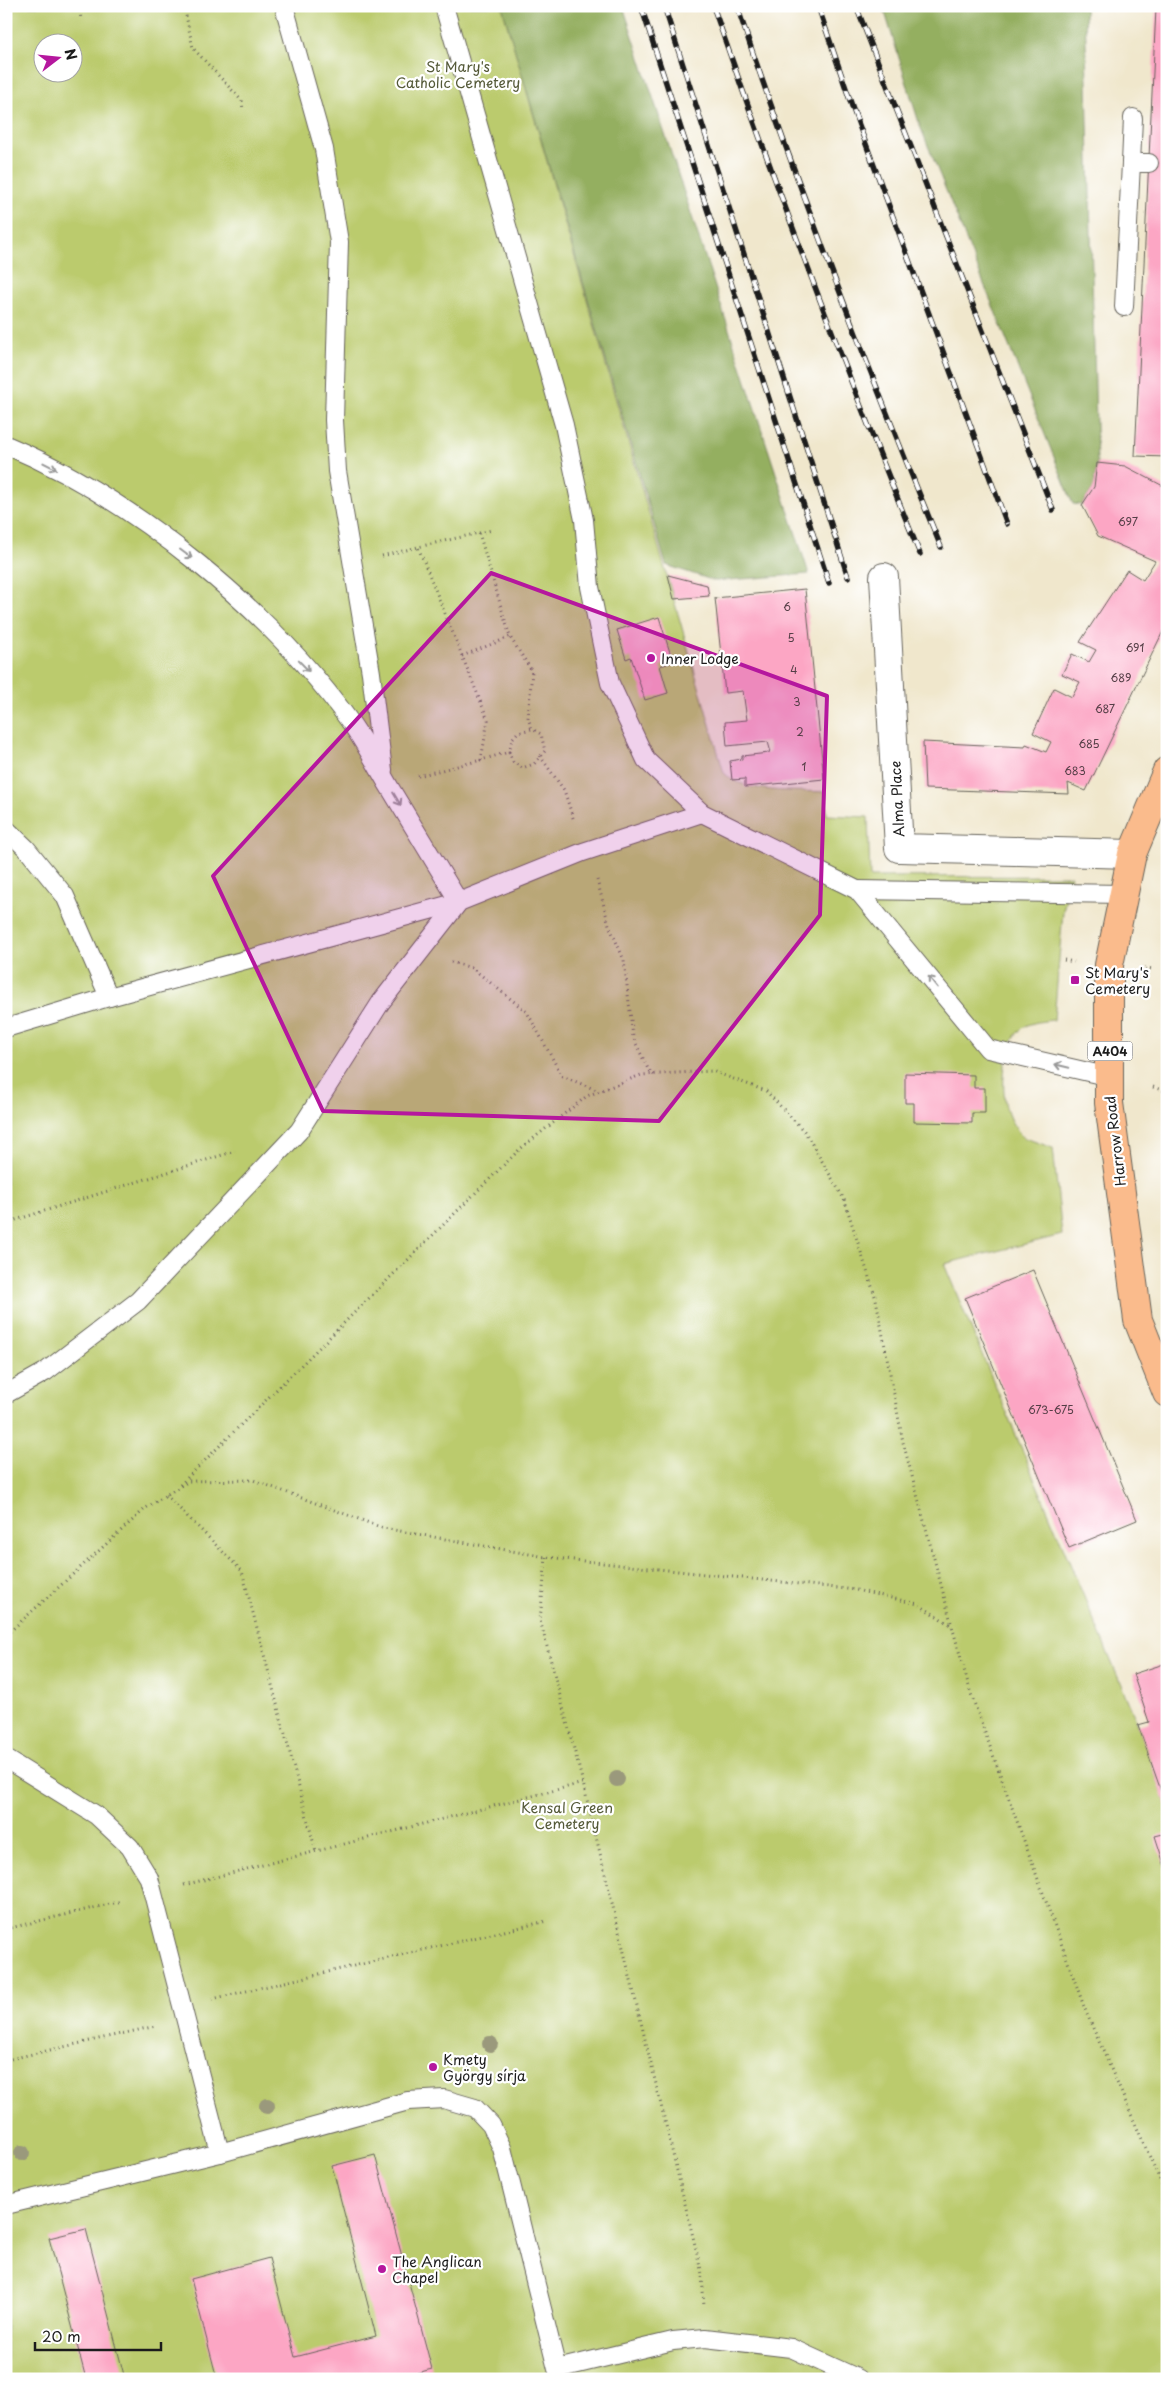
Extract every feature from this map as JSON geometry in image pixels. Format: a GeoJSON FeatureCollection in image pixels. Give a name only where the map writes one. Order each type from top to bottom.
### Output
{"type":"FeatureCollection","features":[{"type":"Feature","properties":{"kind":"main road","name":"Harrow Road"},"geometry":{"type":"LineString","coordinates":[[1167,772],[1132,854],[1109,965],[1109,1102],[1138,1320],[1167,1394]]}},
{"type":"Feature","properties":{"kind":"street","name":"Alma Place"},"geometry":{"type":"LineString","coordinates":[[884,578],[899,848],[1132,854]]}},
{"type":"Feature","properties":{"kind":"lane"},"geometry":{"type":"LineString","coordinates":[[284,6],[324,148],[339,242],[334,420],[337,471],[371,673],[386,782]]}},
{"type":"Feature","properties":{"kind":"lane"},"geometry":{"type":"LineString","coordinates":[[444,6],[564,426],[584,520],[590,587],[610,683],[646,760],[702,813],[857,890],[988,1049],[1110,1077]]}},
{"type":"Feature","properties":{"kind":"lane"},"geometry":{"type":"LineString","coordinates":[[1124,307],[1133,118]]}},
{"type":"Feature","properties":{"kind":"lane"},"geometry":{"type":"LineString","coordinates":[[1131,163],[1149,163]]}},
{"type":"Feature","properties":{"kind":"lane"},"geometry":{"type":"LineString","coordinates":[[6,445],[77,480],[143,522],[202,566],[258,618],[310,672],[351,723],[458,902]]}},
{"type":"Feature","properties":{"kind":"lane"},"geometry":{"type":"LineString","coordinates":[[6,1028],[109,997],[458,902],[586,851],[702,813]]}},
{"type":"Feature","properties":{"kind":"lane"},"geometry":{"type":"LineString","coordinates":[[6,829],[26,848],[65,896],[109,997]]}},
{"type":"Feature","properties":{"kind":"lane"},"geometry":{"type":"LineString","coordinates":[[857,890],[1124,894]]}},
{"type":"Feature","properties":{"kind":"lane"},"geometry":{"type":"LineString","coordinates":[[6,1394],[45,1372],[138,1301],[300,1131],[382,1002],[458,902]]}},
{"type":"Feature","properties":{"kind":"lane"},"geometry":{"type":"LineString","coordinates":[[6,1759],[96,1814],[130,1847],[149,1878],[220,2153]]}},
{"type":"Feature","properties":{"kind":"lane"},"geometry":{"type":"LineString","coordinates":[[6,2205],[220,2153],[408,2101],[444,2099],[474,2108],[491,2125],[502,2148],[558,2369],[673,2341],[705,2338],[791,2348],[846,2371],[859,2379]]}},
{"type":"Feature","properties":{"kind":"path"},"geometry":{"type":"LineString","coordinates":[[79,6],[81,19]]}},
{"type":"Feature","properties":{"kind":"path"},"geometry":{"type":"LineString","coordinates":[[184,6],[193,48],[242,101],[243,110]]}},
{"type":"Feature","properties":{"kind":"path"},"geometry":{"type":"LineString","coordinates":[[481,760],[488,720],[418,547],[492,530]]}},
{"type":"Feature","properties":{"kind":"path"},"geometry":{"type":"LineString","coordinates":[[479,533],[510,637],[532,671],[528,718],[532,729],[541,734],[545,751],[534,764],[522,768],[513,762],[509,752],[512,739],[518,732],[532,729]]}},
{"type":"Feature","properties":{"kind":"path"},"geometry":{"type":"LineString","coordinates":[[462,656],[510,637]]}},
{"type":"Feature","properties":{"kind":"path"},"geometry":{"type":"LineString","coordinates":[[386,782],[509,752]]}},
{"type":"Feature","properties":{"kind":"path"},"geometry":{"type":"LineString","coordinates":[[540,756],[564,790],[586,851],[609,925],[624,960],[633,1037],[648,1068],[654,1074]]}},
{"type":"Feature","properties":{"kind":"path"},"geometry":{"type":"LineString","coordinates":[[420,952],[472,968],[527,1012],[562,1076],[600,1091]]}},
{"type":"Feature","properties":{"kind":"path"},"geometry":{"type":"LineString","coordinates":[[1064,960],[1074,962]]}},
{"type":"Feature","properties":{"kind":"path"},"geometry":{"type":"LineString","coordinates":[[1143,968],[1154,969]]}},
{"type":"Feature","properties":{"kind":"path"},"geometry":{"type":"LineString","coordinates":[[175,1490],[520,1149],[587,1096],[641,1076],[712,1071],[766,1091],[805,1132],[844,1200],[876,1299],[903,1442],[971,1694],[1086,2012],[1167,2196]]}},
{"type":"Feature","properties":{"kind":"path"},"geometry":{"type":"LineString","coordinates":[[1153,1087],[1167,1092]]}},
{"type":"Feature","properties":{"kind":"path"},"geometry":{"type":"LineString","coordinates":[[6,1223],[243,1149]]}},
{"type":"Feature","properties":{"kind":"path"},"geometry":{"type":"LineString","coordinates":[[6,1635],[146,1508],[166,1495],[189,1481],[253,1480],[383,1528],[546,1557],[856,1590],[918,1604],[952,1626]]}},
{"type":"Feature","properties":{"kind":"path"},"geometry":{"type":"LineString","coordinates":[[166,1495],[242,1571],[316,1852]]}},
{"type":"Feature","properties":{"kind":"path"},"geometry":{"type":"LineString","coordinates":[[546,1557],[540,1620],[583,1783],[702,2274],[705,2338]]}},
{"type":"Feature","properties":{"kind":"path"},"geometry":{"type":"LineString","coordinates":[[6,1929],[583,1783]]}},
{"type":"Feature","properties":{"kind":"path"},"geometry":{"type":"LineString","coordinates":[[6,2060],[547,1921]]}},
{"type":"Feature","properties":{"kind":"highlighted area"},"geometry":{"type":"Polygon","coordinates":[[[491,573],[827,696],[820,915],[659,1121],[323,1111],[213,876],[491,573]]]}},
{"type":"Feature","properties":{"kind":"green space","name":"Kensal Green Cemetery"},"geometry":{"type":"Polygon","coordinates":[[[6,6],[502,6],[724,773],[745,785],[758,788],[826,792],[827,815],[868,817],[870,877],[1071,876],[1063,911],[1054,1020],[1031,1024],[1024,1027],[1017,1034],[1011,1043],[1007,1055],[1004,1080],[1005,1105],[1012,1123],[1018,1132],[1022,1137],[1053,1148],[1062,1235],[944,1264],[1138,1725],[1167,1806],[1167,2379],[6,2379],[6,6]]]}},
{"type":"Feature","properties":{"kind":"green space"},"geometry":{"type":"Polygon","coordinates":[[[502,6],[623,6],[809,574],[715,581],[666,565],[502,6]]]}},
{"type":"Feature","properties":{"kind":"green space"},"geometry":{"type":"Polygon","coordinates":[[[883,6],[1085,6],[1097,463],[1094,487],[1082,505],[1073,504],[920,126],[883,6]]]}},
{"type":"Feature","properties":{"kind":"building"},"geometry":{"type":"Polygon","coordinates":[[[1156,8],[1167,9],[1167,457],[1135,456],[1156,8]]]}},
{"type":"Feature","properties":{"kind":"building"},"geometry":{"type":"Polygon","coordinates":[[[1097,463],[1125,466],[1167,488],[1167,623],[1086,791],[1068,783],[1069,794],[925,789],[923,742],[1025,747],[1026,744],[1046,752],[1051,742],[1033,733],[1054,688],[1072,697],[1080,682],[1062,674],[1072,654],[1089,662],[1096,650],[1080,642],[1127,570],[1143,580],[1155,561],[1098,536],[1082,505],[1094,487],[1097,463]]]}},
{"type":"Feature","properties":{"kind":"building"},"geometry":{"type":"Polygon","coordinates":[[[668,575],[707,585],[709,596],[674,599],[668,575]]]}},
{"type":"Feature","properties":{"kind":"building"},"geometry":{"type":"Polygon","coordinates":[[[805,589],[824,779],[745,787],[745,779],[732,780],[730,761],[742,759],[742,756],[769,753],[770,749],[768,742],[727,746],[725,722],[747,720],[743,691],[725,693],[715,598],[805,589]]]}},
{"type":"Feature","properties":{"kind":"building","name":"Inner Lodge"},"geometry":{"type":"Polygon","coordinates":[[[659,617],[673,662],[660,666],[668,693],[645,700],[631,657],[626,659],[617,630],[659,617]]]}},
{"type":"Feature","properties":{"kind":"building"},"geometry":{"type":"Polygon","coordinates":[[[905,1073],[974,1075],[974,1088],[985,1088],[985,1113],[972,1113],[972,1123],[914,1122],[914,1103],[905,1103],[905,1073]]]}},
{"type":"Feature","properties":{"kind":"building"},"geometry":{"type":"Polygon","coordinates":[[[1033,1270],[1137,1520],[1069,1548],[965,1298],[1033,1270]]]}},
{"type":"Feature","properties":{"kind":"building"},"geometry":{"type":"Polygon","coordinates":[[[1167,1663],[1166,1805],[1138,1725],[1149,1722],[1133,1674],[1167,1663]]]}},
{"type":"Feature","properties":{"kind":"building"},"geometry":{"type":"Polygon","coordinates":[[[1167,1833],[1167,1870],[1166,1870],[1155,1836],[1167,1833]]]}},
{"type":"Feature","properties":{"kind":"building","name":"The Anglican Chapel"},"geometry":{"type":"Polygon","coordinates":[[[375,2155],[432,2369],[394,2379],[217,2379],[191,2279],[269,2258],[295,2357],[376,2336],[332,2166],[375,2155]]]}},
{"type":"Feature","properties":{"kind":"building"},"geometry":{"type":"Polygon","coordinates":[[[86,2229],[125,2379],[86,2379],[49,2238],[86,2229]]]}},
{"type":"Feature","properties":{"kind":"railway"},"geometry":{"type":"LineString","coordinates":[[641,6],[829,583]]}},
{"type":"Feature","properties":{"kind":"railway"},"geometry":{"type":"LineString","coordinates":[[664,6],[848,577]]}},
{"type":"Feature","properties":{"kind":"railway"},"geometry":{"type":"LineString","coordinates":[[713,6],[813,281],[865,418],[920,554]]}},
{"type":"Feature","properties":{"kind":"railway"},"geometry":{"type":"LineString","coordinates":[[737,6],[784,143],[834,278],[941,547]]}},
{"type":"Feature","properties":{"kind":"railway"},"geometry":{"type":"LineString","coordinates":[[818,6],[853,109],[1007,524]]}},
{"type":"Feature","properties":{"kind":"railway"},"geometry":{"type":"LineString","coordinates":[[856,6],[1053,510]]}},
{"type":"Feature","properties":{"kind":"place","name":"Inner Lodge"},"geometry":{"type":"Point","coordinates":[651,658]}},
{"type":"Feature","properties":{"kind":"place","name":"St Mary's Cemetery"},"geometry":{"type":"Point","coordinates":[1075,980]}},
{"type":"Feature","properties":{"kind":"place","name":"Kmety György sírja"},"geometry":{"type":"Point","coordinates":[433,2067]}},
{"type":"Feature","properties":{"kind":"place","name":"The Anglican Chapel"},"geometry":{"type":"Point","coordinates":[382,2269]}},
{"type":"Feature","properties":{"kind":"park label","name":"St Mary's Catholic Cemetery"},"geometry":{"type":"Point","coordinates":[458,74]}}]}
